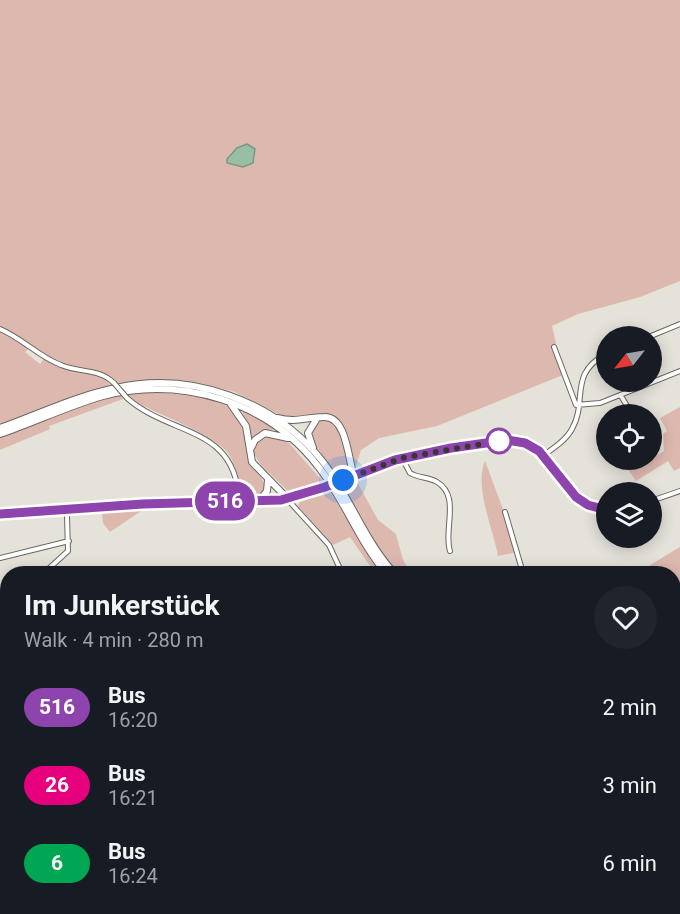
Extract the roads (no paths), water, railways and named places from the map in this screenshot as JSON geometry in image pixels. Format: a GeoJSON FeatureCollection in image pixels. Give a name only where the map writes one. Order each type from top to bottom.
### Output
{"type":"FeatureCollection","features":[{"type":"Feature","properties":{"kind":"highway"},"geometry":{"type":"LineString","coordinates":[[0,428],[105,390],[157,383],[189,385],[221,392],[274,417],[298,422],[330,418],[338,423],[354,476]]}},
{"type":"Feature","properties":{"kind":"highway"},"geometry":{"type":"LineString","coordinates":[[0,434],[75,405],[127,391],[174,390],[227,401],[265,419],[294,440],[326,476],[366,546],[381,566]]}},
{"type":"Feature","properties":{"kind":"highway"},"geometry":{"type":"LineString","coordinates":[[227,401],[245,422],[254,465],[288,499]]}},
{"type":"Feature","properties":{"kind":"highway"},"geometry":{"type":"LineString","coordinates":[[274,417],[316,454],[335,479],[378,553],[388,566]]}},
{"type":"Feature","properties":{"kind":"highway"},"geometry":{"type":"LineString","coordinates":[[316,454],[308,433],[318,418]]}},
{"type":"Feature","properties":{"kind":"highway"},"geometry":{"type":"LineString","coordinates":[[250,450],[255,440],[265,433],[279,434],[294,440]]}},
{"type":"Feature","properties":{"kind":"highway"},"geometry":{"type":"LineString","coordinates":[[259,501],[267,491],[268,479]]}},
{"type":"Feature","properties":{"kind":"street"},"geometry":{"type":"LineString","coordinates":[[662,331],[680,324]]}},
{"type":"Feature","properties":{"kind":"street"},"geometry":{"type":"LineString","coordinates":[[0,330],[30,344],[58,364],[95,371],[114,383],[127,398],[223,451],[235,472],[240,501]]}},
{"type":"Feature","properties":{"kind":"street"},"geometry":{"type":"LineString","coordinates":[[554,347],[573,401],[578,405],[596,404],[621,396],[680,371]]}},
{"type":"Feature","properties":{"kind":"street"},"geometry":{"type":"LineString","coordinates":[[544,456],[572,430],[584,374],[596,361]]}},
{"type":"Feature","properties":{"kind":"street"},"geometry":{"type":"LineString","coordinates":[[621,396],[626,404]]}},
{"type":"Feature","properties":{"kind":"street"},"geometry":{"type":"LineString","coordinates":[[0,514],[143,504],[288,499],[402,458],[484,443],[519,442],[544,456],[576,497],[596,507]]}},
{"type":"Feature","properties":{"kind":"street"},"geometry":{"type":"LineString","coordinates":[[402,458],[410,473],[436,482],[447,493],[449,501],[447,534],[450,551]]}},
{"type":"Feature","properties":{"kind":"street"},"geometry":{"type":"LineString","coordinates":[[662,497],[680,491]]}},
{"type":"Feature","properties":{"kind":"street"},"geometry":{"type":"LineString","coordinates":[[288,499],[329,545],[339,566]]}},
{"type":"Feature","properties":{"kind":"street"},"geometry":{"type":"LineString","coordinates":[[505,512],[521,566]]}},
{"type":"Feature","properties":{"kind":"street"},"geometry":{"type":"LineString","coordinates":[[52,566],[67,553],[69,541],[67,516]]}},
{"type":"Feature","properties":{"kind":"street"},"geometry":{"type":"LineString","coordinates":[[0,558],[69,541]]}}]}
